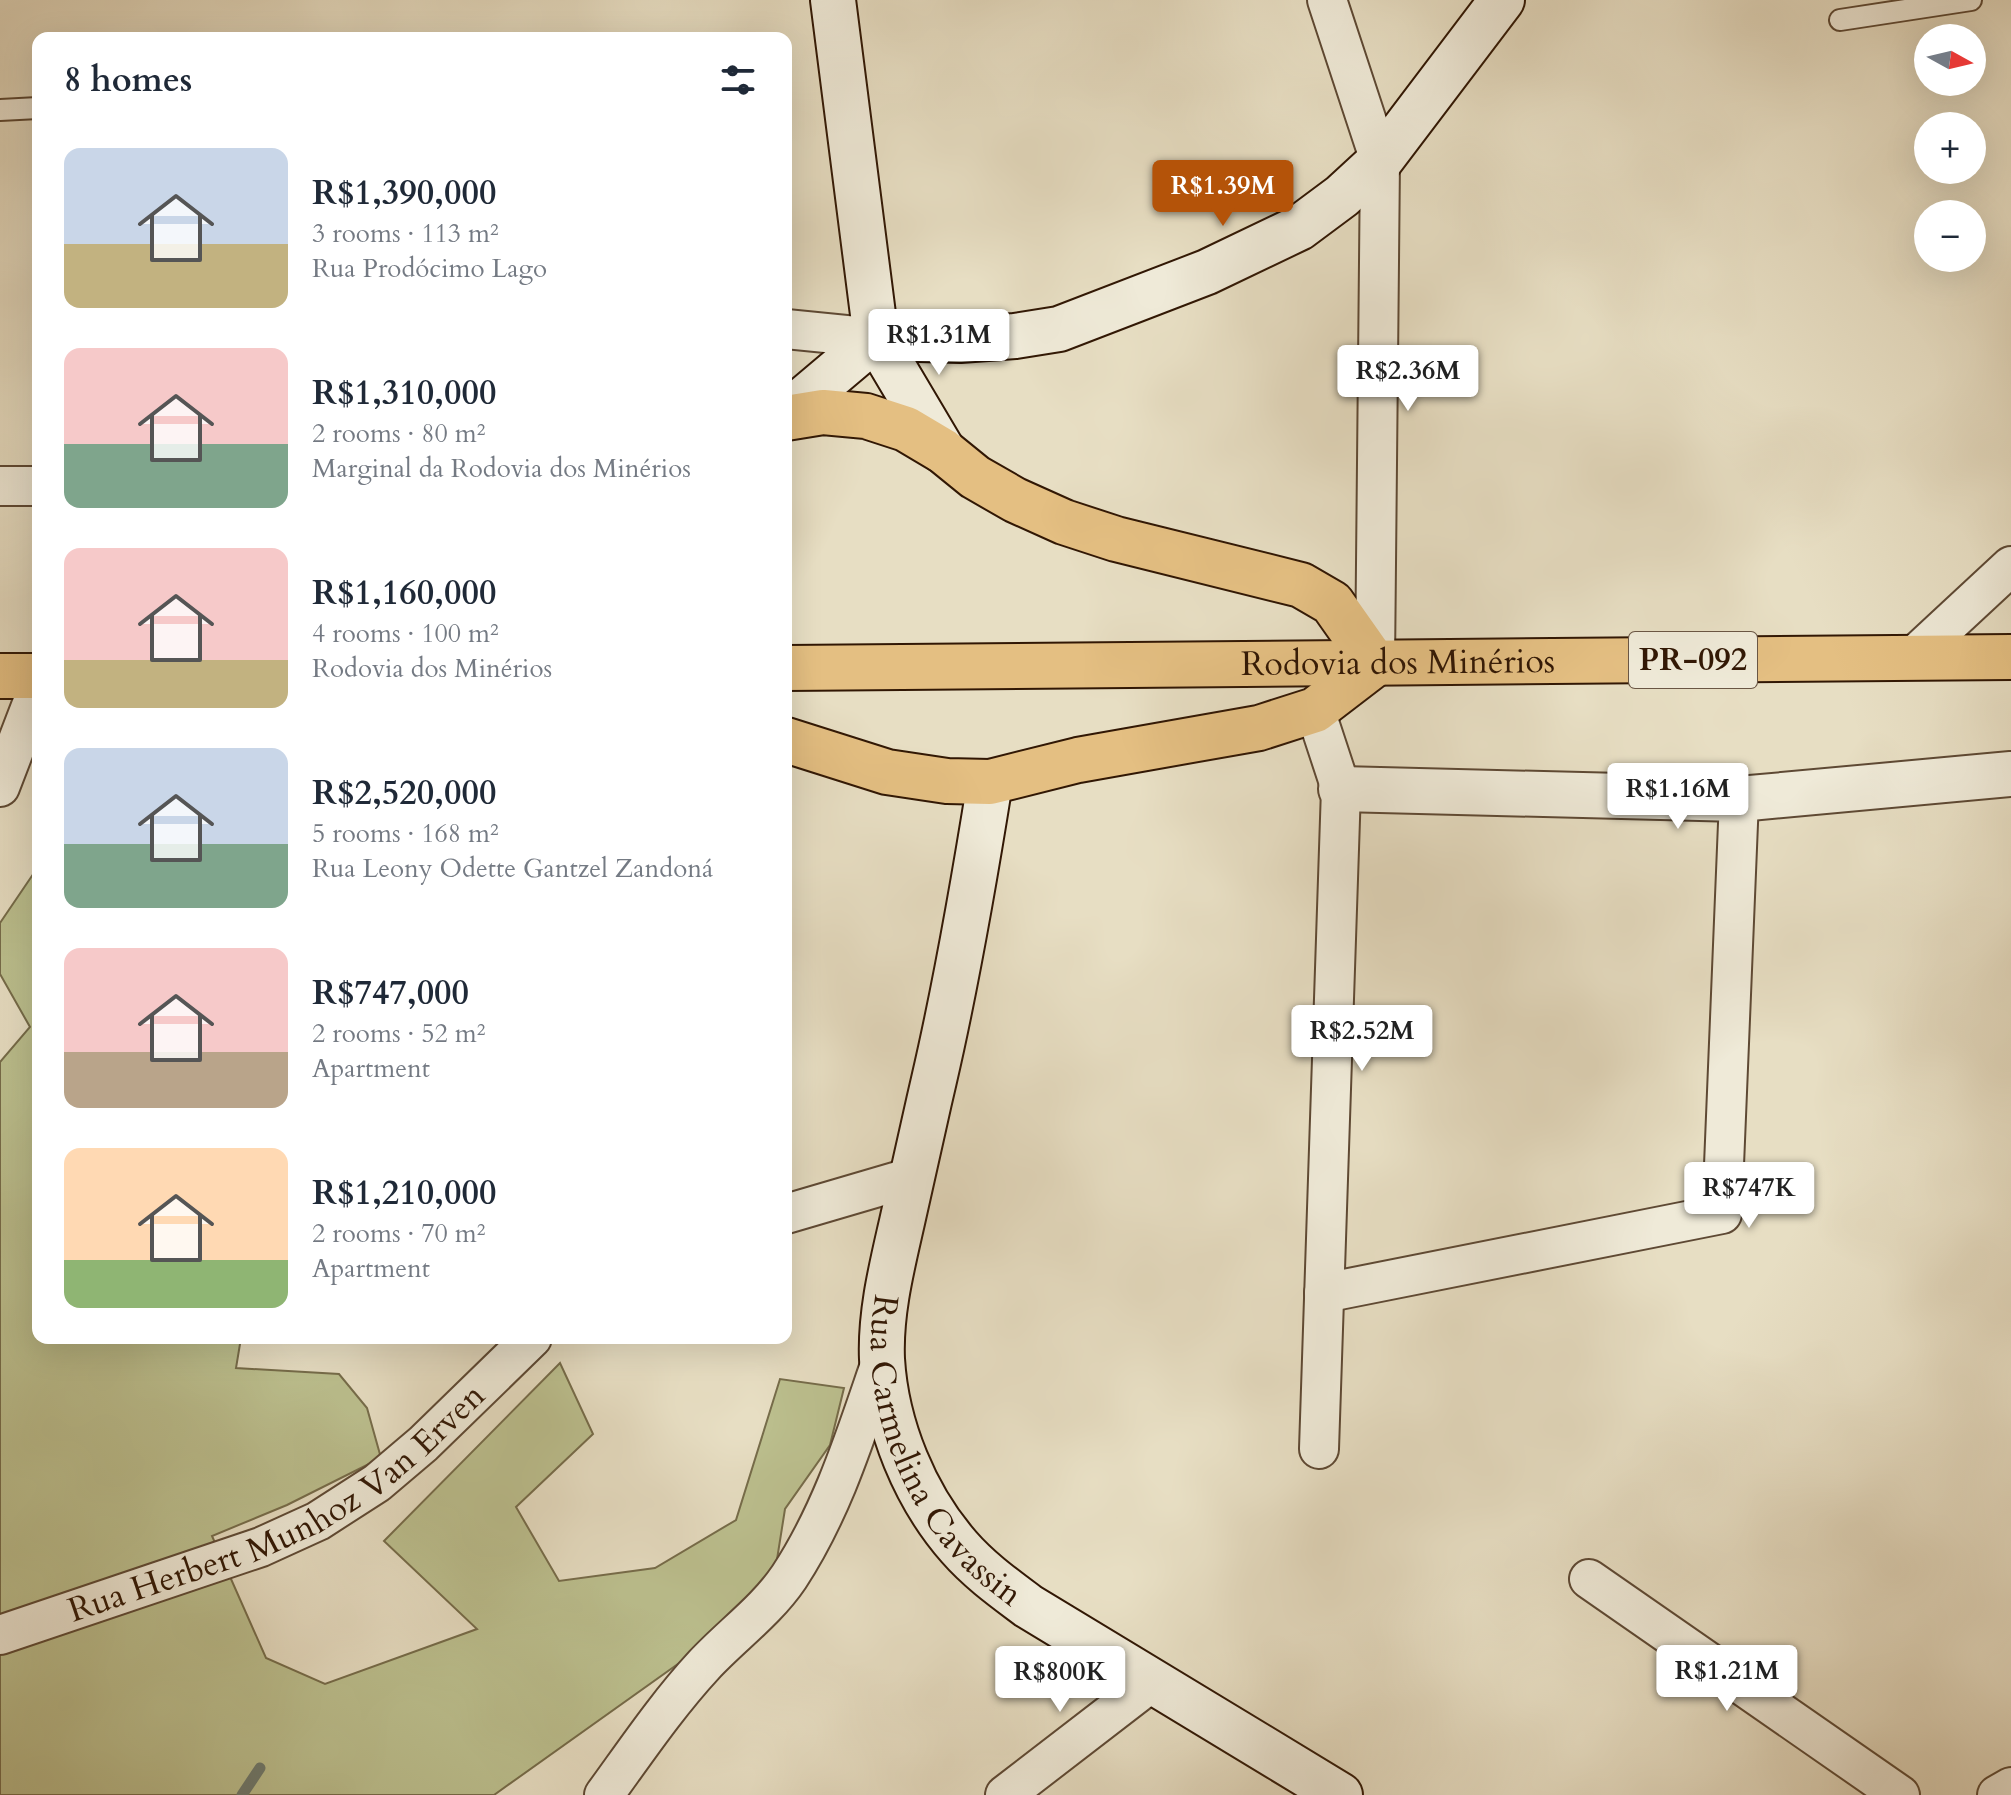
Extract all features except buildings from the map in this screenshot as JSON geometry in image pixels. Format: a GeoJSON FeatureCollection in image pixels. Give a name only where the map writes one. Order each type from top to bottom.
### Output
{"type":"FeatureCollection","features":[{"type":"Feature","properties":{"kind":"main road"},"geometry":{"type":"LineString","coordinates":[[833,0],[876,338],[943,451]]}},
{"type":"Feature","properties":{"kind":"main road"},"geometry":{"type":"LineString","coordinates":[[792,411],[876,338],[960,340],[1059,329],[1207,272],[1299,228],[1342,196],[1380,161],[1502,0]]}},
{"type":"Feature","properties":{"kind":"main road"},"geometry":{"type":"LineString","coordinates":[[792,415],[823,412],[866,416],[906,429],[943,451],[975,477],[1015,500],[1064,522],[1116,539],[1301,585],[1332,603],[1375,664],[1315,710],[1233,734],[1102,755],[990,782],[947,781],[887,772],[792,742]]}},
{"type":"Feature","properties":{"kind":"main road","name":"Rodovia dos Minérios"},"geometry":{"type":"LineString","coordinates":[[792,668],[2011,657]]}},
{"type":"Feature","properties":{"kind":"main road"},"geometry":{"type":"LineString","coordinates":[[0,676],[32,676]]}},
{"type":"Feature","properties":{"kind":"main road"},"geometry":{"type":"LineString","coordinates":[[1341,789],[1739,799],[2011,774]]}},
{"type":"Feature","properties":{"kind":"main road","name":"Rua Carmelina Cavassin"},"geometry":{"type":"LineString","coordinates":[[990,782],[956,981],[891,1269],[884,1320],[882,1359],[889,1410],[908,1465],[931,1510],[959,1547],[992,1579],[1028,1606],[1340,1795]]}},
{"type":"Feature","properties":{"kind":"street"},"geometry":{"type":"LineString","coordinates":[[1327,0],[1380,161],[1375,664]]}},
{"type":"Feature","properties":{"kind":"street"},"geometry":{"type":"LineString","coordinates":[[792,330],[876,338]]}},
{"type":"Feature","properties":{"kind":"street"},"geometry":{"type":"LineString","coordinates":[[0,486],[32,486]]}},
{"type":"Feature","properties":{"kind":"street"},"geometry":{"type":"LineString","coordinates":[[1913,657],[2006,575]]}},
{"type":"Feature","properties":{"kind":"street"},"geometry":{"type":"LineString","coordinates":[[0,787],[32,704]]}},
{"type":"Feature","properties":{"kind":"street"},"geometry":{"type":"LineString","coordinates":[[1315,710],[1341,789],[1319,1449]]}},
{"type":"Feature","properties":{"kind":"street"},"geometry":{"type":"LineString","coordinates":[[1324,1293],[1722,1214],[1739,799]]}},
{"type":"Feature","properties":{"kind":"street"},"geometry":{"type":"LineString","coordinates":[[792,1212],[912,1177]]}},
{"type":"Feature","properties":{"kind":"street","name":"Rua Herbert Munhoz Van Erven"},"geometry":{"type":"LineString","coordinates":[[0,1635],[261,1547],[318,1521],[377,1483],[412,1454],[526,1344]]}},
{"type":"Feature","properties":{"kind":"street"},"geometry":{"type":"LineString","coordinates":[[604,1795],[680,1691],[787,1579],[821,1523],[882,1359]]}},
{"type":"Feature","properties":{"kind":"street"},"geometry":{"type":"LineString","coordinates":[[1589,1579],[1900,1795]]}},
{"type":"Feature","properties":{"kind":"street"},"geometry":{"type":"LineString","coordinates":[[1005,1795],[1153,1681]]}},
{"type":"Feature","properties":{"kind":"street"},"geometry":{"type":"LineString","coordinates":[[1997,1795],[2011,1787]]}},
{"type":"Feature","properties":{"kind":"lane"},"geometry":{"type":"LineString","coordinates":[[1840,20],[1971,0]]}},
{"type":"Feature","properties":{"kind":"lane"},"geometry":{"type":"LineString","coordinates":[[0,110],[32,108]]}},
{"type":"Feature","properties":{"kind":"green space"},"geometry":{"type":"Polygon","coordinates":[[[32,876],[32,1344],[240,1344],[236,1368],[339,1374],[367,1408],[381,1458],[287,1505],[212,1536],[266,1658],[325,1684],[477,1629],[384,1541],[560,1363],[593,1434],[516,1507],[559,1581],[655,1568],[736,1520],[780,1379],[844,1388],[830,1445],[785,1509],[775,1572],[727,1629],[494,1795],[0,1795],[0,1062],[30,1027],[0,974],[0,923],[32,876]]]}},
{"type":"Feature","properties":{"kind":"waterway"},"geometry":{"type":"LineString","coordinates":[[242,1795],[260,1768]]}}]}
